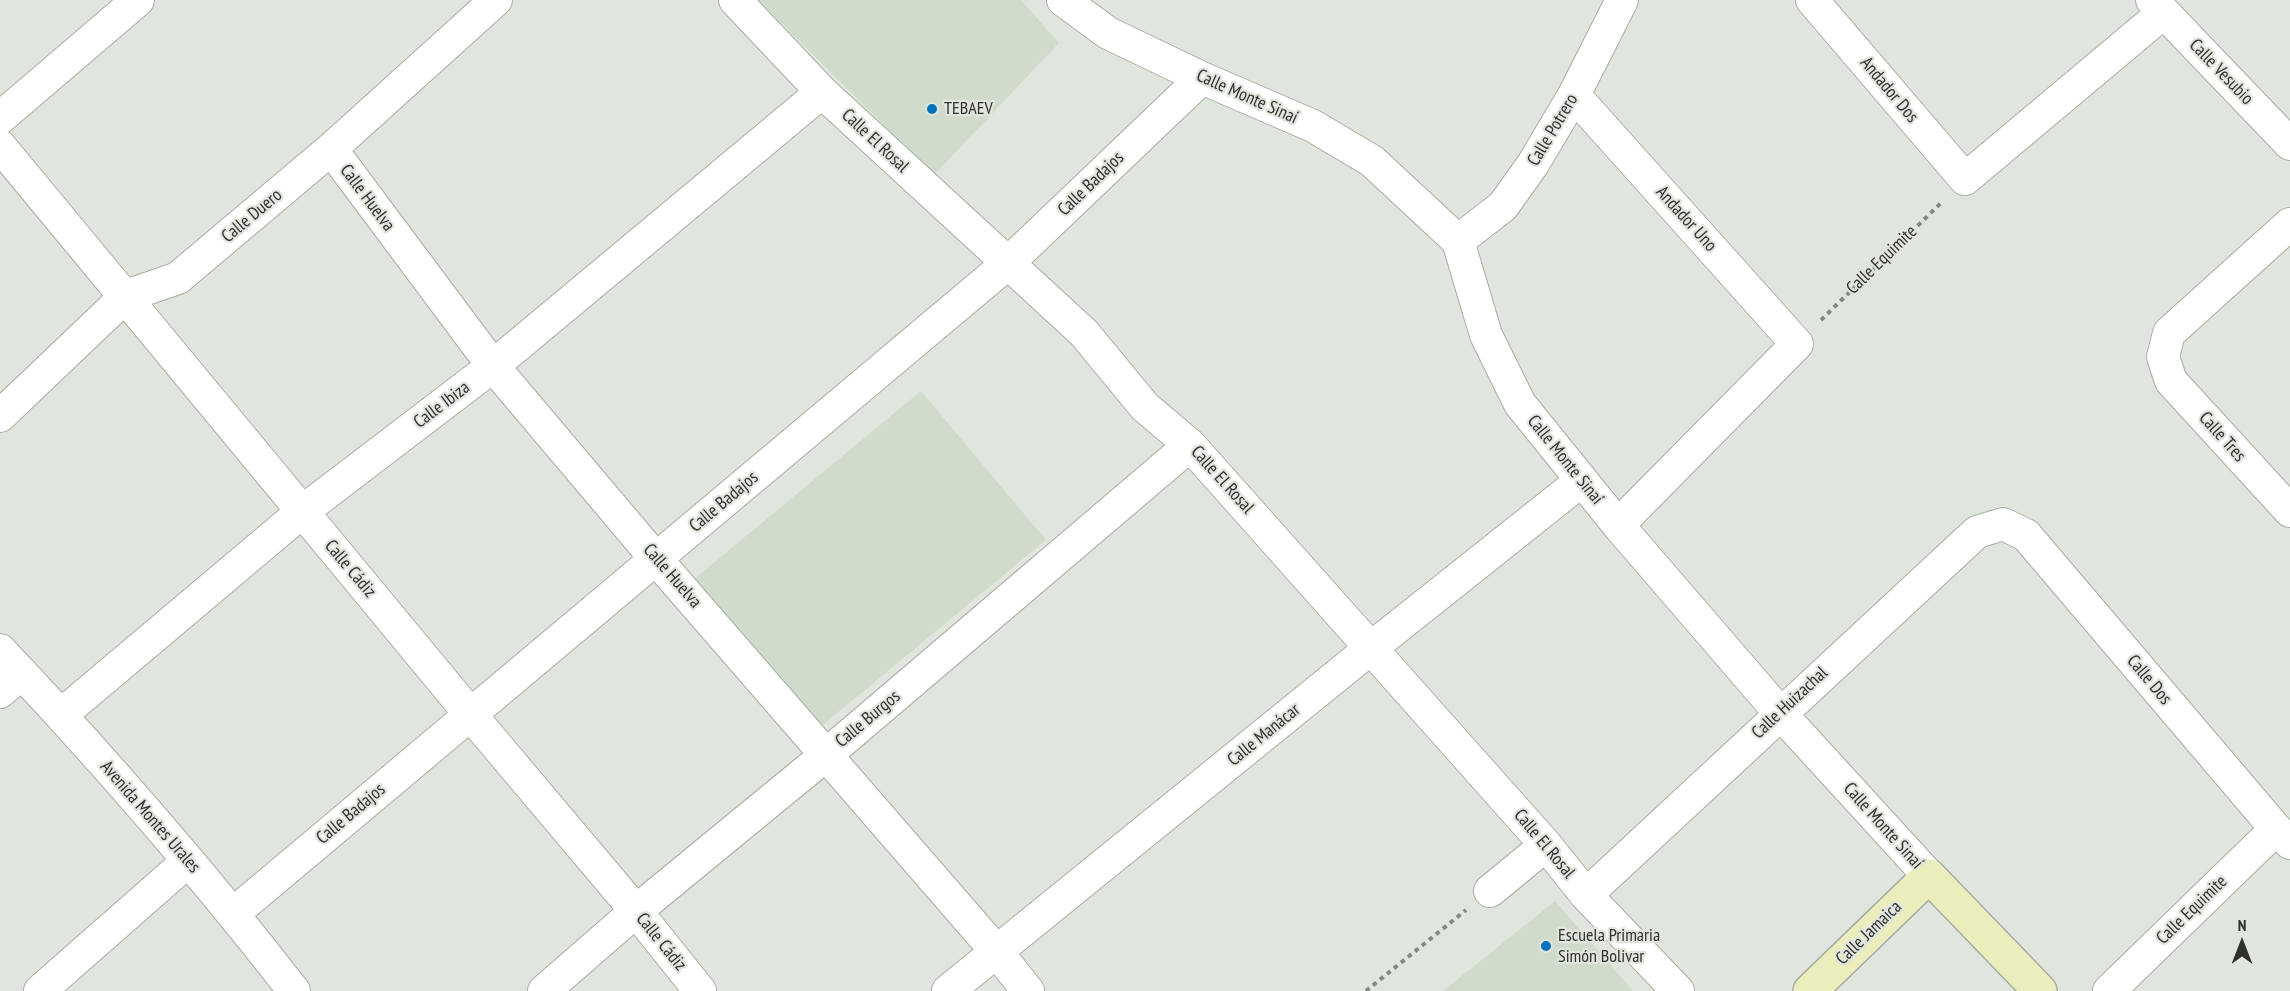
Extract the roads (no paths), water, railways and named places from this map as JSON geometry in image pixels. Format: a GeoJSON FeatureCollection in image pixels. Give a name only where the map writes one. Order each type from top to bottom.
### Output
{"type":"FeatureCollection","features":[{"type":"Feature","properties":{"kind":"main road","name":"Calle Jamaica"},"geometry":{"type":"LineString","coordinates":[[1810,991],[1929,876]]}},
{"type":"Feature","properties":{"kind":"main road","name":"Calle Monte Sinaí"},"geometry":{"type":"LineString","coordinates":[[1929,876],[2040,991]]}},
{"type":"Feature","properties":{"kind":"street"},"geometry":{"type":"LineString","coordinates":[[0,118],[138,0]]}},
{"type":"Feature","properties":{"kind":"street","name":"Calle Duero"},"geometry":{"type":"LineString","coordinates":[[0,416],[126,296],[178,278],[331,149],[496,0]]}},
{"type":"Feature","properties":{"kind":"street","name":"Calle El Rosal"},"geometry":{"type":"LineString","coordinates":[[735,0],[822,92],[1084,333],[1145,407],[1190,445],[1546,845],[1586,894],[1678,991]]}},
{"type":"Feature","properties":{"kind":"street","name":"Calle Monte Sinaí"},"geometry":{"type":"LineString","coordinates":[[1063,0],[1108,33],[1202,78],[1312,126],[1372,161],[1458,241],[1486,335],[1520,404],[1618,525],[1780,713],[1929,876]]}},
{"type":"Feature","properties":{"kind":"street","name":"Calle Potrero"},"geometry":{"type":"LineString","coordinates":[[1458,241],[1503,206],[1533,164],[1574,95],[1622,0]]}},
{"type":"Feature","properties":{"kind":"street","name":"Andador Dos"},"geometry":{"type":"LineString","coordinates":[[1812,0],[1965,179],[2158,6]]}},
{"type":"Feature","properties":{"kind":"street","name":"Calle Vesubio"},"geometry":{"type":"LineString","coordinates":[[2158,6],[2290,144]]}},
{"type":"Feature","properties":{"kind":"street","name":"Calle Badajos"},"geometry":{"type":"LineString","coordinates":[[234,914],[1007,264],[1202,78]]}},
{"type":"Feature","properties":{"kind":"street","name":"Calle Ibiza"},"geometry":{"type":"LineString","coordinates":[[61,715],[303,511],[493,366],[822,92]]}},
{"type":"Feature","properties":{"kind":"street","name":"Andador Uno"},"geometry":{"type":"LineString","coordinates":[[1574,95],[1797,344],[1618,525]]}},
{"type":"Feature","properties":{"kind":"street","name":"Calle Cádiz"},"geometry":{"type":"LineString","coordinates":[[0,146],[470,714],[636,910],[700,991]]}},
{"type":"Feature","properties":{"kind":"street","name":"Calle Huelva"},"geometry":{"type":"LineString","coordinates":[[331,149],[493,366],[656,559],[997,952],[1028,991]]}},
{"type":"Feature","properties":{"kind":"street","name":"Calle Tres"},"geometry":{"type":"LineString","coordinates":[[2290,224],[2169,333],[2163,357],[2172,381],[2290,511]]}},
{"type":"Feature","properties":{"kind":"street","name":"Calle Burgos"},"geometry":{"type":"LineString","coordinates":[[543,991],[636,910],[826,755],[1190,445]]}},
{"type":"Feature","properties":{"kind":"street","name":"Calle Manácar"},"geometry":{"type":"LineString","coordinates":[[948,991],[1581,481]]}},
{"type":"Feature","properties":{"kind":"street","name":"Calle Huizachal"},"geometry":{"type":"LineString","coordinates":[[1586,894],[1977,532],[2002,524]]}},
{"type":"Feature","properties":{"kind":"street","name":"Calle Dos"},"geometry":{"type":"LineString","coordinates":[[2002,524],[2026,535],[2283,836]]}},
{"type":"Feature","properties":{"kind":"street","name":"Avenida Montes Urales"},"geometry":{"type":"LineString","coordinates":[[0,650],[11,682],[61,715],[234,914],[294,991]]}},
{"type":"Feature","properties":{"kind":"street","name":"Calle Equimite"},"geometry":{"type":"LineString","coordinates":[[2109,991],[2283,836]]}},
{"type":"Feature","properties":{"kind":"street"},"geometry":{"type":"LineString","coordinates":[[1490,891],[1546,845]]}},
{"type":"Feature","properties":{"kind":"street"},"geometry":{"type":"LineString","coordinates":[[40,991],[188,861]]}},
{"type":"Feature","properties":{"kind":"place","name":"TEBAEV"},"geometry":{"type":"Point","coordinates":[932,109]}},
{"type":"Feature","properties":{"kind":"place","name":"Escuela Primaria Simón Bolivar"},"geometry":{"type":"Point","coordinates":[1546,946]}}]}
